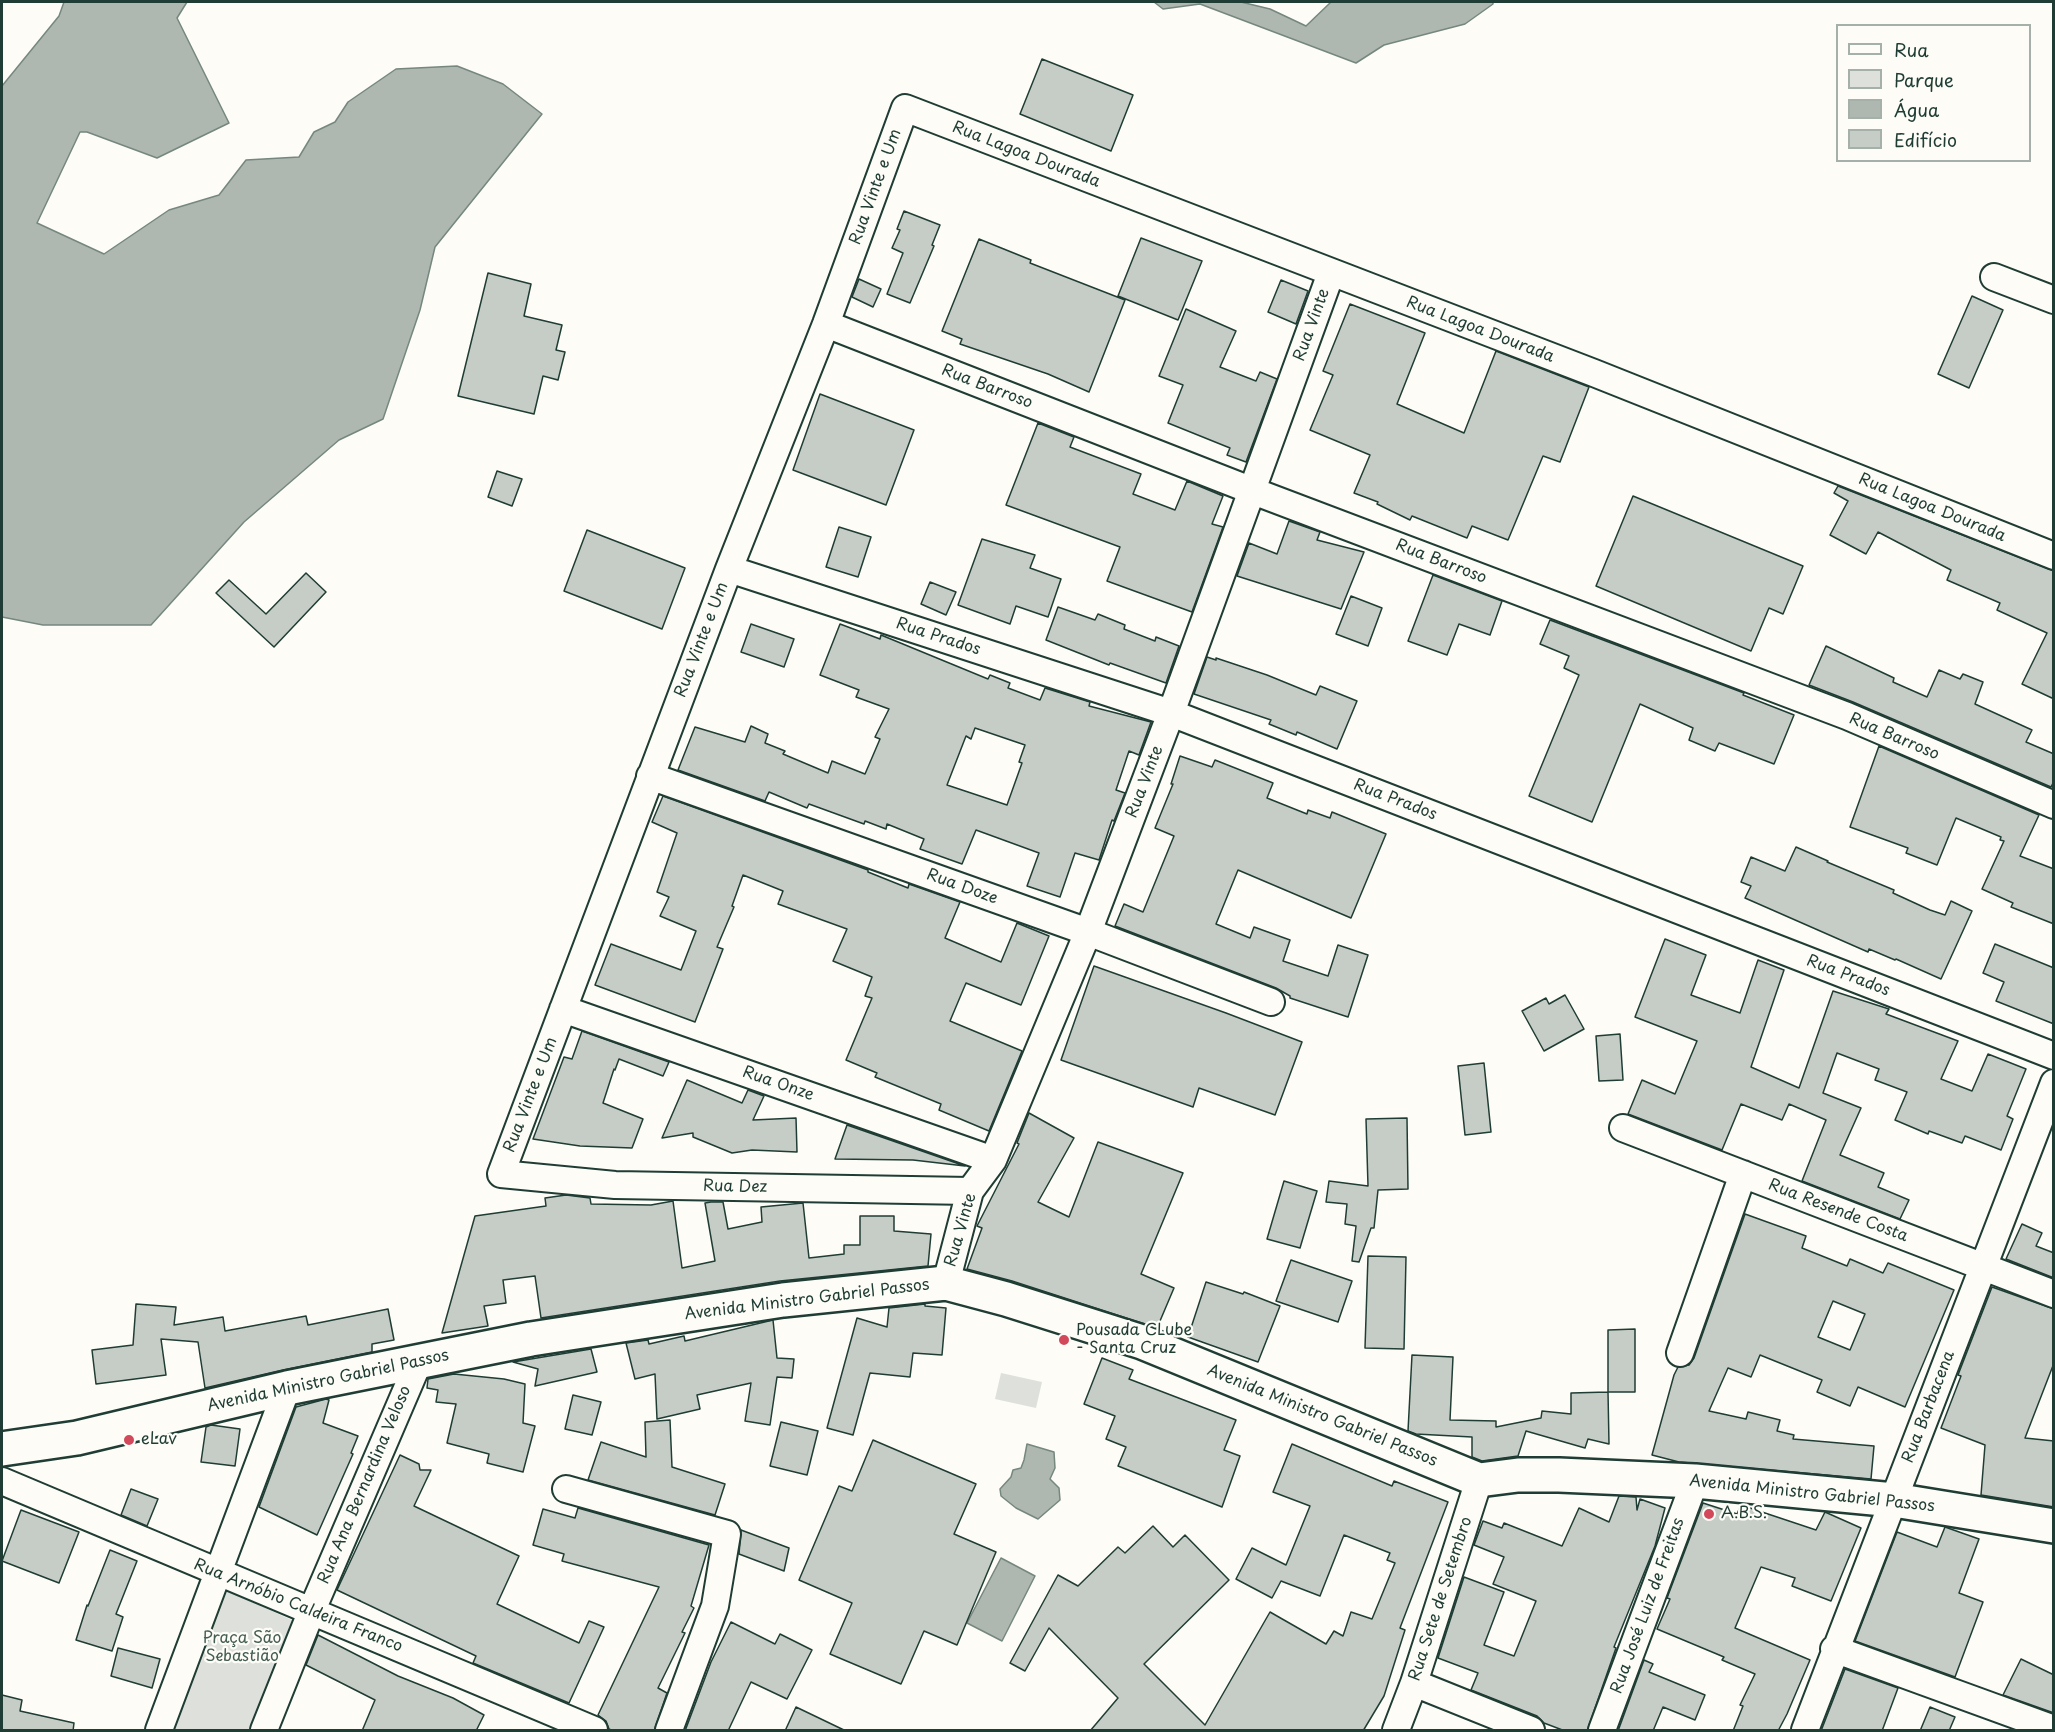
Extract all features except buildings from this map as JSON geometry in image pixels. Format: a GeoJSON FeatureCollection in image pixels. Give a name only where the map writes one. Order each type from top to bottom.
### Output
{"type":"FeatureCollection","features":[{"type":"Feature","properties":{"kind":"main road","name":"Avenida Ministro Gabriel Passos"},"geometry":{"type":"LineString","coordinates":[[2,1449],[77,1438],[288,1388],[531,1339],[783,1300],[946,1283],[1006,1299],[1142,1342],[1479,1480],[1558,1475],[1695,1481],[1894,1500],[2054,1526]]}},
{"type":"Feature","properties":{"kind":"street","name":"Rua Lagoa Dourada"},"geometry":{"type":"LineString","coordinates":[[905,108],[1594,373],[2054,556]]}},
{"type":"Feature","properties":{"kind":"street","name":"Rua Vinte e Um"},"geometry":{"type":"LineString","coordinates":[[501,1174],[729,569],[826,324],[905,108]]}},
{"type":"Feature","properties":{"kind":"street","name":"Rua Vinte"},"geometry":{"type":"LineString","coordinates":[[946,1283],[970,1191],[993,1160],[1088,932],[1253,491],[1331,273]]}},
{"type":"Feature","properties":{"kind":"street"},"geometry":{"type":"LineString","coordinates":[[1994,277],[2054,300]]}},
{"type":"Feature","properties":{"kind":"street","name":"Rua Barroso"},"geometry":{"type":"LineString","coordinates":[[826,324],[1253,491],[1846,716],[2054,805]]}},
{"type":"Feature","properties":{"kind":"street","name":"Rua Prados"},"geometry":{"type":"LineString","coordinates":[[729,569],[1171,713],[2054,1056]]}},
{"type":"Feature","properties":{"kind":"street","name":"Rua Doze"},"geometry":{"type":"LineString","coordinates":[[650,776],[1088,932],[1271,1002]]}},
{"type":"Feature","properties":{"kind":"street","name":"Rua Onze"},"geometry":{"type":"LineString","coordinates":[[563,1009],[993,1160]]}},
{"type":"Feature","properties":{"kind":"street","name":"Rua Barbacena"},"geometry":{"type":"LineString","coordinates":[[1804,1731],[2054,1083]]}},
{"type":"Feature","properties":{"kind":"street","name":"Rua Resende Costa"},"geometry":{"type":"LineString","coordinates":[[1623,1128],[2054,1294]]}},
{"type":"Feature","properties":{"kind":"street","name":"Rua Dez"},"geometry":{"type":"LineString","coordinates":[[501,1174],[615,1185],[970,1191]]}},
{"type":"Feature","properties":{"kind":"street"},"geometry":{"type":"LineString","coordinates":[[1680,1353],[1743,1174]]}},
{"type":"Feature","properties":{"kind":"street","name":"Rua Ana Bernardina Veloso"},"geometry":{"type":"LineString","coordinates":[[312,1610],[419,1360]]}},
{"type":"Feature","properties":{"kind":"street"},"geometry":{"type":"LineString","coordinates":[[159,1731],[288,1388]]}},
{"type":"Feature","properties":{"kind":"street","name":"Rua Sete de Setembro"},"geometry":{"type":"LineString","coordinates":[[1403,1726],[1414,1683],[1479,1480]]}},
{"type":"Feature","properties":{"kind":"street","name":"Rua Arnóbio Caldeira Franco"},"geometry":{"type":"LineString","coordinates":[[2,1481],[594,1731]]}},
{"type":"Feature","properties":{"kind":"street","name":"Rua José Luiz de Freitas"},"geometry":{"type":"LineString","coordinates":[[1602,1731],[1695,1481]]}},
{"type":"Feature","properties":{"kind":"street"},"geometry":{"type":"LineString","coordinates":[[566,1489],[727,1534],[714,1606],[669,1731]]}},
{"type":"Feature","properties":{"kind":"street"},"geometry":{"type":"LineString","coordinates":[[264,1731],[312,1610]]}},
{"type":"Feature","properties":{"kind":"street"},"geometry":{"type":"LineString","coordinates":[[1834,1649],[2054,1729]]}},
{"type":"Feature","properties":{"kind":"street"},"geometry":{"type":"LineString","coordinates":[[1414,1683],[1532,1731]]}},
{"type":"Feature","properties":{"kind":"green space"},"geometry":{"type":"Polygon","coordinates":[[[1001,1373],[1042,1382],[1036,1408],[995,1399],[1001,1373]]]}},
{"type":"Feature","properties":{"kind":"green space","name":"Praça São Sebastião"},"geometry":{"type":"Polygon","coordinates":[[[219,1587],[296,1622],[253,1730],[171,1730],[219,1587]]]}},
{"type":"Feature","properties":{"kind":"water"},"geometry":{"type":"Polygon","coordinates":[[[64,2],[187,2],[177,18],[229,123],[157,158],[87,132],[80,132],[37,223],[104,254],[169,210],[219,195],[246,160],[299,157],[314,132],[335,122],[348,102],[396,69],[457,66],[503,84],[542,114],[435,247],[420,310],[383,419],[339,440],[244,522],[151,625],[43,625],[2,617],[2,86],[59,16],[64,2]]]}},
{"type":"Feature","properties":{"kind":"water"},"geometry":{"type":"Polygon","coordinates":[[[1154,2],[1241,2],[1270,9],[1306,26],[1331,2],[1493,2],[1493,4],[1465,24],[1384,45],[1356,63],[1200,4],[1163,9],[1154,2]]]}},
{"type":"Feature","properties":{"kind":"water"},"geometry":{"type":"Polygon","coordinates":[[[1027,1444],[1054,1452],[1055,1468],[1050,1479],[1059,1488],[1060,1500],[1038,1519],[1016,1508],[1001,1496],[1000,1489],[1011,1477],[1013,1470],[1021,1468],[1027,1444]]]}},
{"type":"Feature","properties":{"kind":"water"},"geometry":{"type":"Polygon","coordinates":[[[1001,1558],[1035,1576],[1002,1641],[967,1623],[1001,1558]]]}},
{"type":"Feature","properties":{"kind":"place","name":"Pousada CLube - Santa Cruz"},"geometry":{"type":"Point","coordinates":[1064,1340]}},
{"type":"Feature","properties":{"kind":"place","name":"eLav"},"geometry":{"type":"Point","coordinates":[129,1440]}},
{"type":"Feature","properties":{"kind":"place","name":"A.B.S."},"geometry":{"type":"Point","coordinates":[1709,1514]}}]}
